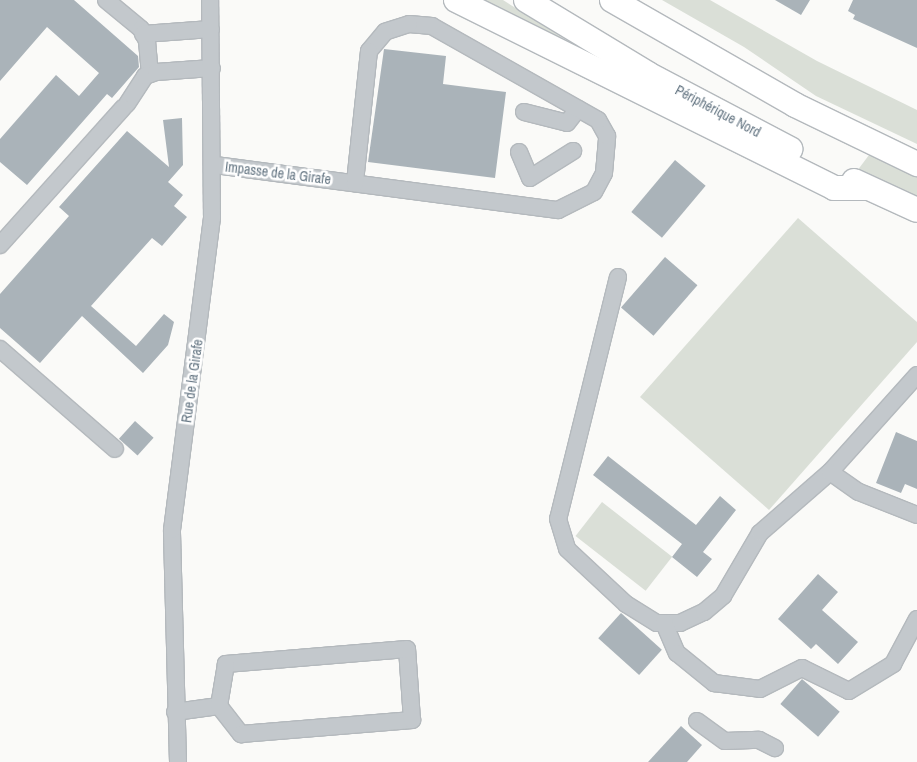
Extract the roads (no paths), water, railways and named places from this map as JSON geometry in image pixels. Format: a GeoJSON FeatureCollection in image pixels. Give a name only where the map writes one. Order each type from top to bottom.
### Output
{"type":"FeatureCollection","features":[{"type":"Feature","properties":{"kind":"highway"},"geometry":{"type":"LineString","coordinates":[[456,0],[834,188],[867,188]]}},
{"type":"Feature","properties":{"kind":"highway","name":"Périphérique Nord"},"geometry":{"type":"LineString","coordinates":[[526,0],[648,74],[867,188],[917,210]]}},
{"type":"Feature","properties":{"kind":"highway"},"geometry":{"type":"LineString","coordinates":[[612,0],[795,105],[917,164]]}},
{"type":"Feature","properties":{"kind":"highway"},"geometry":{"type":"LineString","coordinates":[[636,0],[709,56]]}},
{"type":"Feature","properties":{"kind":"street"},"geometry":{"type":"LineString","coordinates":[[106,0],[143,34],[150,74]]}},
{"type":"Feature","properties":{"kind":"street","name":"Rue de la Girafe"},"geometry":{"type":"LineString","coordinates":[[178,762],[175,712],[172,530],[206,271],[215,165],[210,0]]}},
{"type":"Feature","properties":{"kind":"street","name":"Impasse de la Girafe"},"geometry":{"type":"LineString","coordinates":[[215,165],[558,210],[579,203],[594,192],[604,173],[607,136],[598,120],[432,26],[409,24],[385,32],[369,51],[348,182]]}},
{"type":"Feature","properties":{"kind":"street"},"geometry":{"type":"LineString","coordinates":[[143,34],[211,29]]}},
{"type":"Feature","properties":{"kind":"street"},"geometry":{"type":"LineString","coordinates":[[0,245],[125,106],[150,74],[212,68]]}},
{"type":"Feature","properties":{"kind":"street"},"geometry":{"type":"LineString","coordinates":[[524,112],[567,123],[578,109]]}},
{"type":"Feature","properties":{"kind":"street"},"geometry":{"type":"LineString","coordinates":[[530,178],[573,151]]}},
{"type":"Feature","properties":{"kind":"street"},"geometry":{"type":"LineString","coordinates":[[519,152],[530,178],[526,205]]}},
{"type":"Feature","properties":{"kind":"street"},"geometry":{"type":"LineString","coordinates":[[618,277],[558,520],[559,534],[567,549],[642,618],[664,623],[680,624],[723,596],[760,533],[830,472],[917,376]]}},
{"type":"Feature","properties":{"kind":"street"},"geometry":{"type":"LineString","coordinates":[[0,349],[115,449]]}},
{"type":"Feature","properties":{"kind":"street"},"geometry":{"type":"LineString","coordinates":[[830,472],[859,492],[917,515]]}},
{"type":"Feature","properties":{"kind":"street"},"geometry":{"type":"LineString","coordinates":[[664,623],[677,653],[714,682],[760,689],[802,668],[849,691],[893,664],[917,619]]}},
{"type":"Feature","properties":{"kind":"street"},"geometry":{"type":"LineString","coordinates":[[407,649],[412,720],[241,734],[219,706],[226,664],[407,649]]}},
{"type":"Feature","properties":{"kind":"street"},"geometry":{"type":"LineString","coordinates":[[175,712],[219,706]]}},
{"type":"Feature","properties":{"kind":"street"},"geometry":{"type":"LineString","coordinates":[[697,722],[725,741],[759,740],[775,748]]}}]}
